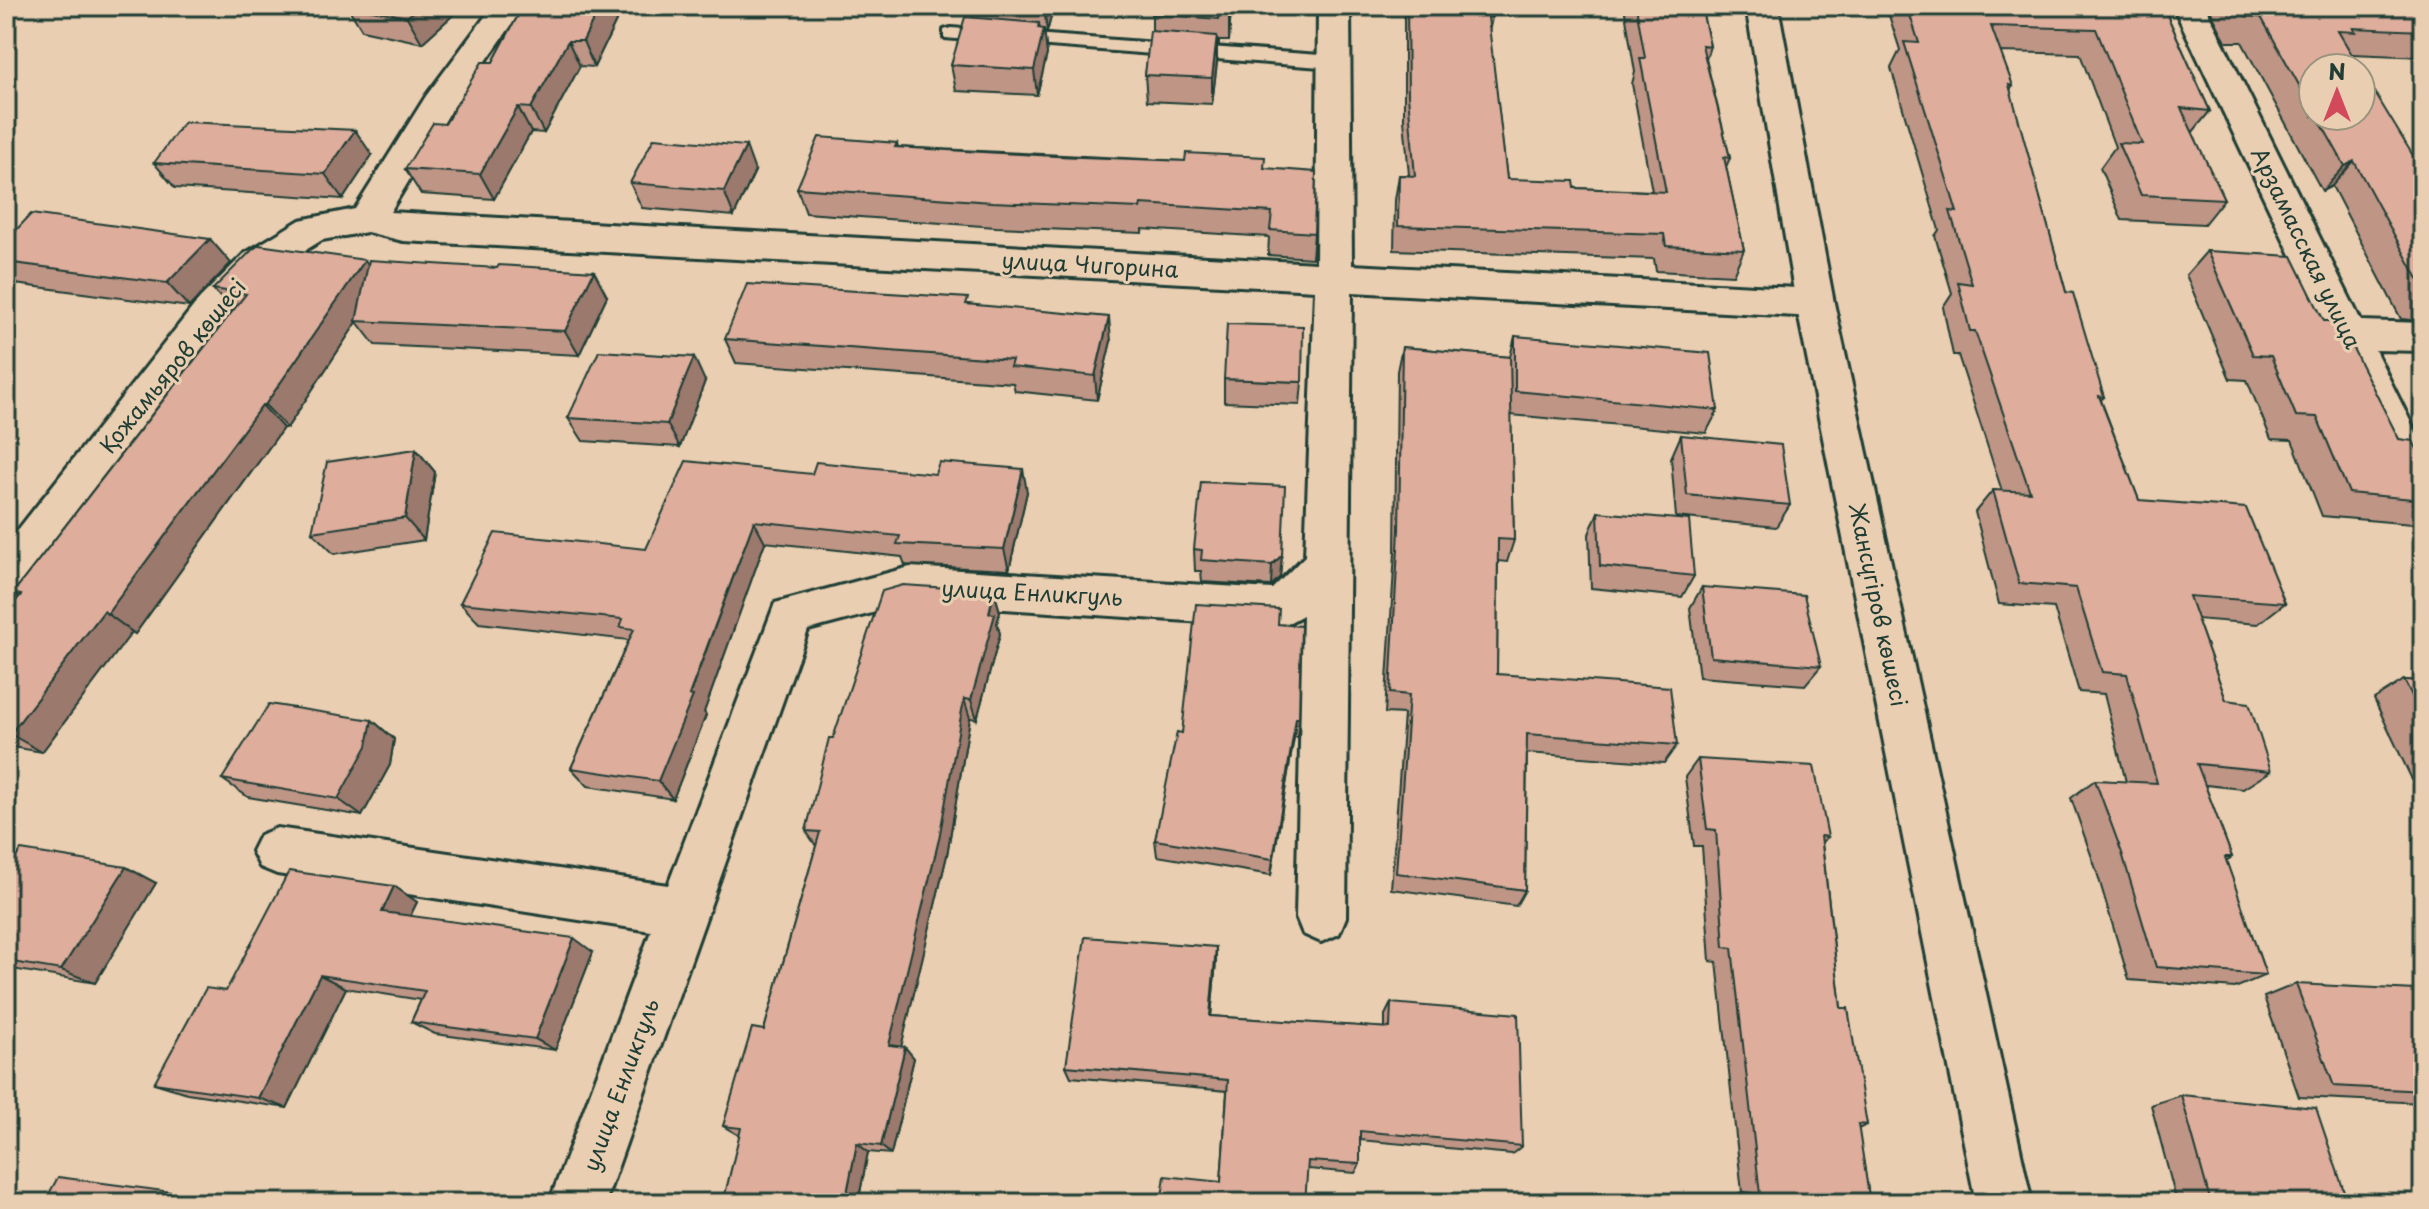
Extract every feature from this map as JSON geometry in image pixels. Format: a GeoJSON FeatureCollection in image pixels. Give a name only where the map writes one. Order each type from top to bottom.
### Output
{"type":"FeatureCollection","features":[{"type":"Feature","properties":{"kind":"street"},"geometry":{"type":"LineString","coordinates":[[367,220],[438,104],[509,6]]}},
{"type":"Feature","properties":{"kind":"street"},"geometry":{"type":"LineString","coordinates":[[1321,917],[1334,279],[1334,6]]}},
{"type":"Feature","properties":{"kind":"street","name":"Жансүгіров көшесі"},"geometry":{"type":"LineString","coordinates":[[1762,6],[1815,303],[2004,1203]]}},
{"type":"Feature","properties":{"kind":"street","name":"Арзамасская улица"},"geometry":{"type":"LineString","coordinates":[[2189,6],[2423,489]]}},
{"type":"Feature","properties":{"kind":"street","name":"улица Чигорина"},"geometry":{"type":"LineString","coordinates":[[367,220],[403,228],[1815,303]]}},
{"type":"Feature","properties":{"kind":"street","name":"Қожамьяров көшесі"},"geometry":{"type":"LineString","coordinates":[[6,577],[213,308],[257,263],[313,229],[367,220]]}},
{"type":"Feature","properties":{"kind":"street"},"geometry":{"type":"LineString","coordinates":[[2350,335],[2423,337]]}},
{"type":"Feature","properties":{"kind":"street","name":"улица Енликгуль"},"geometry":{"type":"LineString","coordinates":[[577,1203],[791,616],[910,585],[1281,608],[1326,563]]}},
{"type":"Feature","properties":{"kind":"street"},"geometry":{"type":"LineString","coordinates":[[277,851],[684,912]]}},
{"type":"Feature","properties":{"kind":"lane"},"geometry":{"type":"LineString","coordinates":[[951,34],[1334,62]]}},
{"type":"Feature","properties":{"kind":"building"},"geometry":{"type":"Polygon","coordinates":[[[353,6],[420,6],[407,17],[353,6]]]}},
{"type":"Feature","properties":{"kind":"building"},"geometry":{"type":"Polygon","coordinates":[[[523,6],[600,6],[583,41],[568,41],[531,108],[518,107],[480,174],[405,169],[433,123],[445,124],[482,62],[493,62],[523,6]]]}},
{"type":"Feature","properties":{"kind":"building"},"geometry":{"type":"Polygon","coordinates":[[[1152,6],[1230,6],[1229,16],[1219,15],[1219,19],[1151,14],[1152,6]]]}},
{"type":"Feature","properties":{"kind":"building"},"geometry":{"type":"Polygon","coordinates":[[[1407,6],[1491,6],[1492,18],[1488,17],[1507,179],[1574,181],[1575,188],[1666,192],[1640,58],[1645,58],[1636,6],[1701,6],[1710,46],[1702,45],[1730,158],[1724,157],[1744,250],[1666,246],[1664,234],[1398,226],[1399,175],[1415,176],[1408,95],[1407,6]]]}},
{"type":"Feature","properties":{"kind":"building"},"geometry":{"type":"Polygon","coordinates":[[[1907,6],[2163,6],[2210,111],[2181,108],[2224,199],[2141,195],[2118,143],[2142,144],[2096,29],[1991,26],[2013,86],[2009,85],[2066,292],[2073,293],[2104,397],[2099,396],[2139,500],[2246,508],[2285,603],[2189,596],[2226,700],[2249,703],[2271,771],[2197,764],[2232,857],[2225,857],[2266,975],[2156,967],[2122,853],[2095,780],[2157,783],[2127,674],[2102,672],[2076,588],[2019,583],[1993,490],[2030,492],[1975,331],[1970,331],[1958,282],[1972,284],[1950,211],[1957,212],[1904,42],[1919,43],[1907,6]]]}},
{"type":"Feature","properties":{"kind":"building"},"geometry":{"type":"Polygon","coordinates":[[[2240,6],[2423,6],[2423,31],[2353,28],[2356,32],[2338,31],[2350,52],[2297,52],[2297,81],[2261,17],[2245,16],[2240,6]]]}},
{"type":"Feature","properties":{"kind":"building"},"geometry":{"type":"Polygon","coordinates":[[[965,17],[1039,23],[1038,28],[1044,29],[1034,70],[951,65],[965,17]]]}},
{"type":"Feature","properties":{"kind":"building"},"geometry":{"type":"Polygon","coordinates":[[[1150,31],[1217,36],[1212,78],[1145,75],[1150,31]]]}},
{"type":"Feature","properties":{"kind":"building"},"geometry":{"type":"Polygon","coordinates":[[[2377,96],[2423,172],[2423,288],[2354,161],[2345,166],[2326,132],[2377,132],[2377,96]]]}},
{"type":"Feature","properties":{"kind":"building"},"geometry":{"type":"Polygon","coordinates":[[[184,122],[355,130],[325,174],[154,163],[184,122]]]}},
{"type":"Feature","properties":{"kind":"building"},"geometry":{"type":"Polygon","coordinates":[[[819,137],[897,143],[895,147],[1055,156],[1185,161],[1186,153],[1265,157],[1264,168],[1316,172],[1314,233],[1270,230],[1272,212],[1141,204],[1140,208],[992,202],[797,188],[819,137]]]}},
{"type":"Feature","properties":{"kind":"building"},"geometry":{"type":"Polygon","coordinates":[[[654,138],[746,146],[724,191],[630,183],[654,138]]]}},
{"type":"Feature","properties":{"kind":"building"},"geometry":{"type":"Polygon","coordinates":[[[31,214],[210,239],[167,283],[6,262],[6,241],[31,214]]]}},
{"type":"Feature","properties":{"kind":"building"},"geometry":{"type":"Polygon","coordinates":[[[259,245],[365,260],[265,405],[107,614],[104,611],[10,734],[6,733],[6,612],[21,595],[13,593],[246,294],[213,289],[259,245]]]}},
{"type":"Feature","properties":{"kind":"building"},"geometry":{"type":"Polygon","coordinates":[[[2207,251],[2292,256],[2324,321],[2339,321],[2399,439],[2413,441],[2423,462],[2423,500],[2349,493],[2317,417],[2296,416],[2271,356],[2253,355],[2207,251]]]}},
{"type":"Feature","properties":{"kind":"building"},"geometry":{"type":"Polygon","coordinates":[[[369,260],[594,271],[565,331],[356,321],[369,260]]]}},
{"type":"Feature","properties":{"kind":"building"},"geometry":{"type":"Polygon","coordinates":[[[747,284],[968,298],[966,304],[1109,317],[1095,376],[1010,367],[1012,360],[725,339],[747,284]]]}},
{"type":"Feature","properties":{"kind":"building"},"geometry":{"type":"Polygon","coordinates":[[[1227,324],[1303,326],[1302,382],[1224,379],[1227,324]]]}},
{"type":"Feature","properties":{"kind":"building"},"geometry":{"type":"Polygon","coordinates":[[[1515,336],[1710,353],[1718,410],[1515,391],[1515,336]]]}},
{"type":"Feature","properties":{"kind":"building"},"geometry":{"type":"Polygon","coordinates":[[[1402,347],[1510,357],[1514,540],[1498,539],[1497,674],[1670,687],[1677,745],[1527,734],[1525,890],[1396,873],[1409,695],[1390,693],[1399,530],[1402,347]]]}},
{"type":"Feature","properties":{"kind":"building"},"geometry":{"type":"Polygon","coordinates":[[[599,351],[694,357],[667,424],[568,418],[599,351]]]}},
{"type":"Feature","properties":{"kind":"building"},"geometry":{"type":"Polygon","coordinates":[[[1681,435],[1781,445],[1790,505],[1687,495],[1681,435]]]}},
{"type":"Feature","properties":{"kind":"building"},"geometry":{"type":"Polygon","coordinates":[[[416,449],[405,518],[312,532],[327,462],[416,449]]]}},
{"type":"Feature","properties":{"kind":"building"},"geometry":{"type":"Polygon","coordinates":[[[686,461],[812,474],[816,462],[935,474],[939,462],[1023,469],[1004,549],[897,544],[900,536],[754,521],[689,695],[693,696],[658,781],[571,768],[634,629],[620,627],[623,619],[460,603],[495,533],[646,549],[686,461]]]}},
{"type":"Feature","properties":{"kind":"building"},"geometry":{"type":"Polygon","coordinates":[[[1201,482],[1285,486],[1282,555],[1272,565],[1201,560],[1202,550],[1194,549],[1201,482]]]}},
{"type":"Feature","properties":{"kind":"building"},"geometry":{"type":"Polygon","coordinates":[[[1598,512],[1689,520],[1694,576],[1600,566],[1598,512]]]}},
{"type":"Feature","properties":{"kind":"building"},"geometry":{"type":"Polygon","coordinates":[[[903,585],[994,591],[989,613],[995,614],[971,700],[964,699],[939,839],[889,1045],[905,1047],[881,1146],[857,1143],[845,1203],[723,1203],[741,1128],[723,1126],[752,1028],[764,1030],[820,832],[806,831],[829,738],[833,738],[882,591],[903,585]]]}},
{"type":"Feature","properties":{"kind":"building"},"geometry":{"type":"Polygon","coordinates":[[[1702,587],[1804,595],[1821,666],[1711,657],[1702,587]]]}},
{"type":"Feature","properties":{"kind":"building"},"geometry":{"type":"Polygon","coordinates":[[[1196,604],[1279,609],[1278,624],[1301,626],[1299,718],[1296,718],[1273,859],[1155,840],[1177,732],[1182,733],[1196,604]]]}},
{"type":"Feature","properties":{"kind":"building"},"geometry":{"type":"Polygon","coordinates":[[[2404,680],[2423,681],[2423,717],[2404,680]]]}},
{"type":"Feature","properties":{"kind":"building"},"geometry":{"type":"Polygon","coordinates":[[[269,704],[372,720],[367,746],[338,799],[222,779],[269,704]]]}},
{"type":"Feature","properties":{"kind":"building"},"geometry":{"type":"Polygon","coordinates":[[[1698,759],[1814,766],[1828,837],[1821,836],[1841,1008],[1848,1008],[1867,1125],[1858,1124],[1870,1203],[1743,1203],[1742,1192],[1760,1194],[1732,948],[1724,947],[1716,830],[1707,829],[1698,759]]]}},
{"type":"Feature","properties":{"kind":"building"},"geometry":{"type":"Polygon","coordinates":[[[21,850],[126,867],[61,970],[6,961],[6,872],[21,850]]]}},
{"type":"Feature","properties":{"kind":"building"},"geometry":{"type":"Polygon","coordinates":[[[289,871],[394,886],[382,912],[574,938],[535,1039],[411,1022],[425,991],[320,975],[258,1098],[154,1083],[206,988],[226,991],[289,871]]]}},
{"type":"Feature","properties":{"kind":"building"},"geometry":{"type":"Polygon","coordinates":[[[1085,937],[1216,947],[1210,1016],[1390,1028],[1391,1003],[1518,1014],[1522,1146],[1360,1131],[1360,1164],[1308,1161],[1305,1203],[1161,1203],[1165,1176],[1221,1182],[1228,1080],[1066,1066],[1085,937]]]}},
{"type":"Feature","properties":{"kind":"building"},"geometry":{"type":"Polygon","coordinates":[[[2296,984],[2416,990],[2423,1007],[2423,1091],[2334,1086],[2296,984]]]}},
{"type":"Feature","properties":{"kind":"building"},"geometry":{"type":"Polygon","coordinates":[[[2181,1095],[2316,1108],[2348,1203],[2211,1203],[2181,1095]]]}},
{"type":"Feature","properties":{"kind":"building"},"geometry":{"type":"Polygon","coordinates":[[[58,1177],[194,1195],[190,1203],[44,1203],[58,1177]]]}}]}
